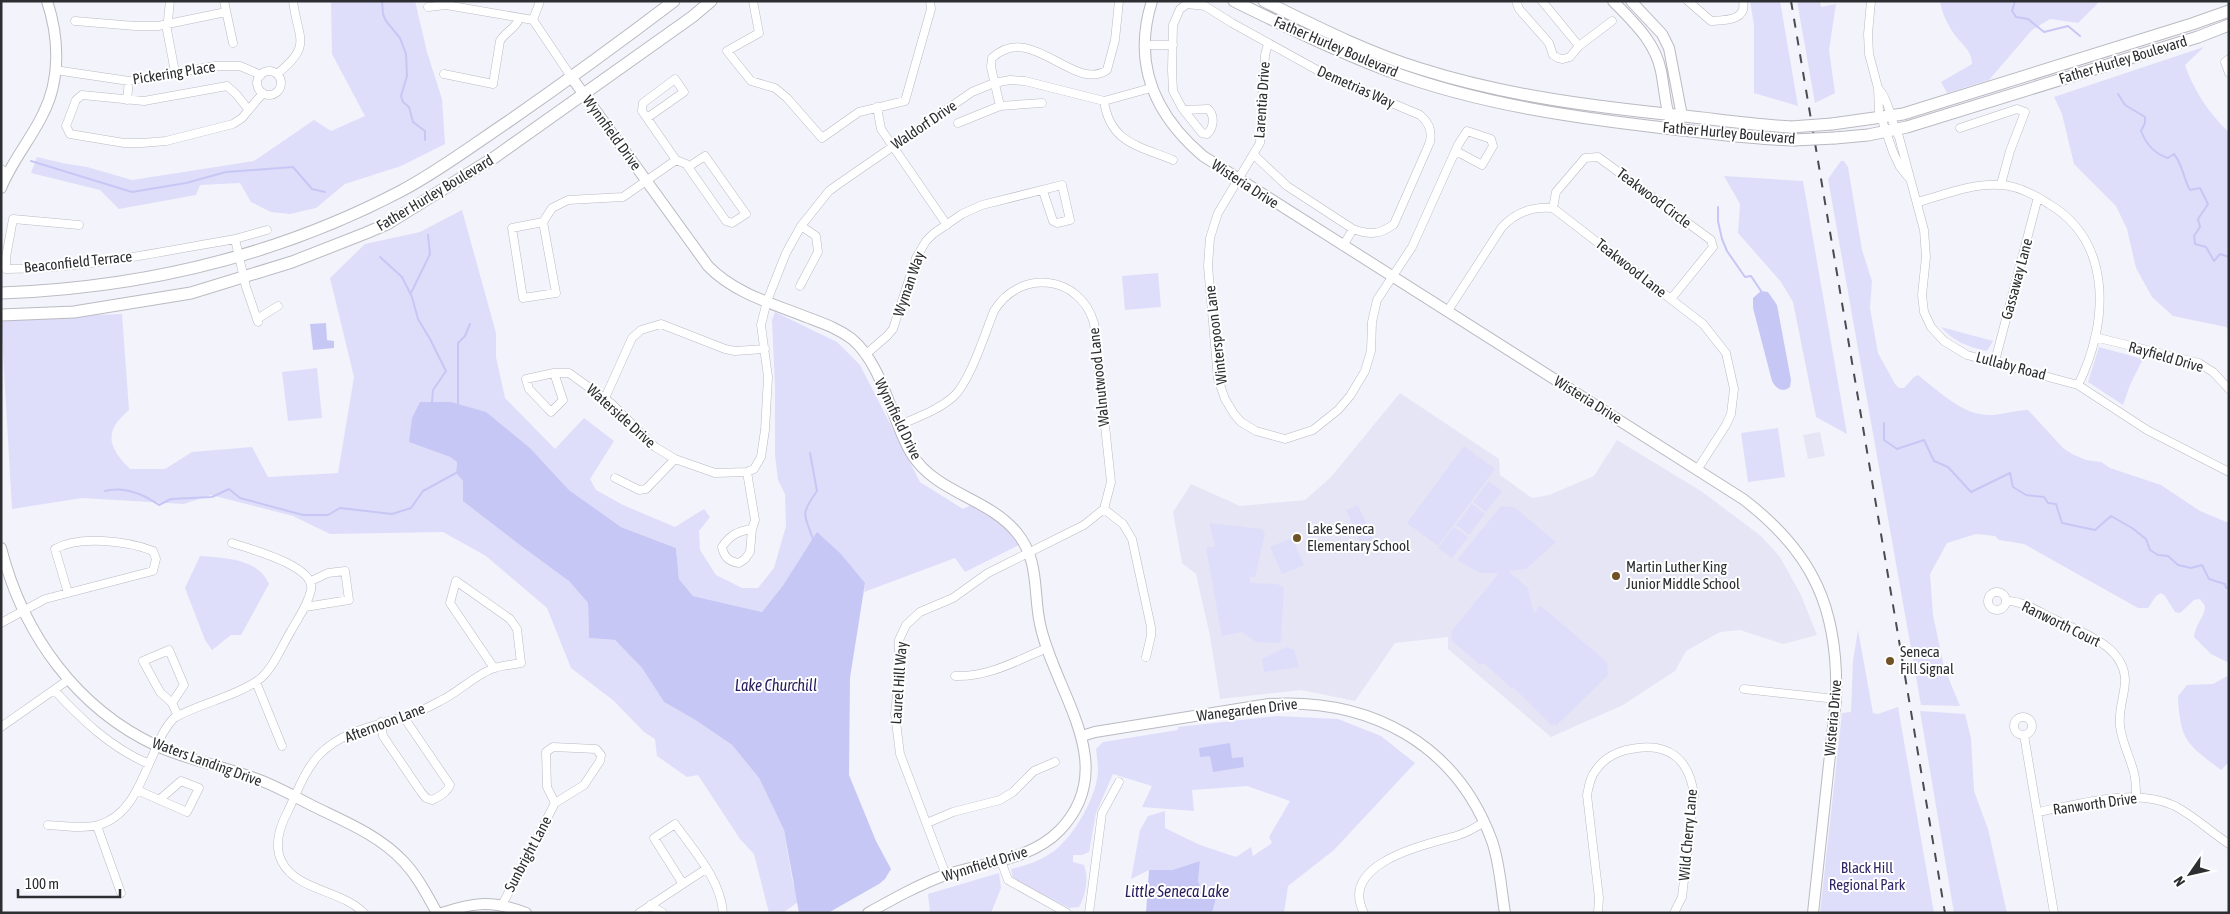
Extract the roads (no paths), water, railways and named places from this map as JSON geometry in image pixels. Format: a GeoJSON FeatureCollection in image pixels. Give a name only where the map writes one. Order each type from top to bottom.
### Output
{"type":"FeatureCollection","features":[{"type":"Feature","properties":{"kind":"main road","name":"Father Hurley Boulevard"},"geometry":{"type":"LineString","coordinates":[[1,293],[48,292],[163,275],[274,247],[318,230],[402,191],[443,166],[572,78],[674,1]]}},
{"type":"Feature","properties":{"kind":"main road","name":"Father Hurley Boulevard"},"geometry":{"type":"LineString","coordinates":[[1,315],[74,312],[191,293],[292,262],[387,224],[495,157],[711,1]]}},
{"type":"Feature","properties":{"kind":"main road","name":"Father Hurley Boulevard"},"geometry":{"type":"LineString","coordinates":[[1234,1],[1312,39],[1381,68],[1447,90],[1506,105],[1571,117],[1794,140],[1834,138],[1890,131],[2190,39],[2229,25]]}},
{"type":"Feature","properties":{"kind":"main road","name":"Father Hurley Boulevard"},"geometry":{"type":"LineString","coordinates":[[1264,1],[1332,35],[1419,69],[1482,87],[1572,103],[1667,115],[1791,127],[1886,117],[2229,11]]}},
{"type":"Feature","properties":{"kind":"street"},"geometry":{"type":"LineString","coordinates":[[1,188],[5,171],[44,112],[56,70],[56,35],[47,1]]}},
{"type":"Feature","properties":{"kind":"street"},"geometry":{"type":"LineString","coordinates":[[170,1],[167,30],[175,72]]}},
{"type":"Feature","properties":{"kind":"street"},"geometry":{"type":"LineString","coordinates":[[224,1],[233,43]]}},
{"type":"Feature","properties":{"kind":"street"},"geometry":{"type":"LineString","coordinates":[[261,75],[258,84],[263,93],[270,95],[280,88],[281,80],[277,74],[297,55],[302,43],[293,1]]}},
{"type":"Feature","properties":{"kind":"street"},"geometry":{"type":"LineString","coordinates":[[533,20],[540,1]]}},
{"type":"Feature","properties":{"kind":"street"},"geometry":{"type":"LineString","coordinates":[[753,1],[759,33],[727,51],[747,77],[759,84],[775,88],[787,98],[822,138],[851,117],[877,107],[905,100],[931,9],[930,1]]}},
{"type":"Feature","properties":{"kind":"street"},"geometry":{"type":"LineString","coordinates":[[1000,106],[991,67],[992,58],[1004,50],[1014,48],[1037,51],[1076,71],[1095,76],[1107,70],[1113,52],[1119,1]]}},
{"type":"Feature","properties":{"kind":"street","name":"Wisteria Drive"},"geometry":{"type":"LineString","coordinates":[[1152,1],[1148,13],[1145,45],[1151,88],[1171,124],[1186,142],[1202,156],[1237,180],[1743,499],[1767,517],[1801,557],[1818,587],[1829,615],[1837,666],[1836,699],[1813,913]]}},
{"type":"Feature","properties":{"kind":"street"},"geometry":{"type":"LineString","coordinates":[[1516,1],[1519,9],[1549,43],[1553,55],[1563,59],[1570,57],[1579,46],[1612,21]]}},
{"type":"Feature","properties":{"kind":"street"},"geometry":{"type":"LineString","coordinates":[[1542,1],[1579,46]]}},
{"type":"Feature","properties":{"kind":"street"},"geometry":{"type":"LineString","coordinates":[[1613,1],[1640,30],[1653,48],[1662,72],[1667,115],[1674,129]]}},
{"type":"Feature","properties":{"kind":"street"},"geometry":{"type":"LineString","coordinates":[[1631,1],[1662,34],[1669,48],[1682,116],[1674,129]]}},
{"type":"Feature","properties":{"kind":"street"},"geometry":{"type":"LineString","coordinates":[[1688,1],[1711,21],[1734,19],[1741,14],[1744,6],[1743,1]]}},
{"type":"Feature","properties":{"kind":"street"},"geometry":{"type":"LineString","coordinates":[[1871,1],[1868,41],[1874,77],[1878,88],[1885,96],[1886,117],[1890,131]]}},
{"type":"Feature","properties":{"kind":"street","name":"Demetrias Way"},"geometry":{"type":"LineString","coordinates":[[1184,110],[1173,91],[1173,45],[1176,16],[1180,9],[1187,4],[1194,3],[1205,6],[1268,44],[1328,76],[1420,115],[1428,121],[1432,132],[1430,142],[1394,224],[1385,231],[1374,234],[1353,229],[1287,186],[1254,155]]}},
{"type":"Feature","properties":{"kind":"street"},"geometry":{"type":"LineString","coordinates":[[428,7],[458,4],[533,20],[572,78]]}},
{"type":"Feature","properties":{"kind":"street"},"geometry":{"type":"LineString","coordinates":[[75,21],[135,26],[169,24],[226,12]]}},
{"type":"Feature","properties":{"kind":"street"},"geometry":{"type":"LineString","coordinates":[[444,74],[493,84],[500,41],[503,35],[518,23],[519,18]]}},
{"type":"Feature","properties":{"kind":"street","name":"Larentia Drive"},"geometry":{"type":"LineString","coordinates":[[1237,180],[1260,143],[1265,55],[1268,44]]}},
{"type":"Feature","properties":{"kind":"street"},"geometry":{"type":"LineString","coordinates":[[1145,45],[1173,45]]}},
{"type":"Feature","properties":{"kind":"street"},"geometry":{"type":"LineString","coordinates":[[2229,59],[2225,62],[2229,73]]}},
{"type":"Feature","properties":{"kind":"street","name":"Pickering Place"},"geometry":{"type":"LineString","coordinates":[[56,70],[129,81],[175,72],[230,66],[240,66],[261,75],[267,71],[277,74]]}},
{"type":"Feature","properties":{"kind":"street","name":"Wynnfield Drive"},"geometry":{"type":"LineString","coordinates":[[572,78],[708,266],[731,285],[836,328],[853,341],[871,364],[912,454],[929,475],[948,488],[1002,517],[1019,534],[1035,572],[1039,623],[1082,736],[1086,759],[1085,778],[1081,796],[1072,814],[1047,842],[1028,852],[1001,861],[946,875],[912,889],[868,913]]}},
{"type":"Feature","properties":{"kind":"street"},"geometry":{"type":"LineString","coordinates":[[647,118],[684,92],[675,79],[643,102],[642,111],[676,160],[688,167],[729,223],[746,214],[705,156],[688,167]]}},
{"type":"Feature","properties":{"kind":"street","name":"Waldorf Drive"},"geometry":{"type":"LineString","coordinates":[[767,301],[786,253],[801,226],[829,191],[972,92],[994,83],[1010,80],[1026,81],[1104,101],[1151,88]]}},
{"type":"Feature","properties":{"kind":"street"},"geometry":{"type":"LineString","coordinates":[[127,100],[129,81]]}},
{"type":"Feature","properties":{"kind":"street"},"geometry":{"type":"LineString","coordinates":[[248,109],[227,86],[157,99],[127,100],[87,96],[78,97],[66,126],[70,134],[124,143],[166,141],[233,124],[242,118],[263,93]]}},
{"type":"Feature","properties":{"kind":"street"},"geometry":{"type":"LineString","coordinates":[[1104,101],[1108,119],[1116,133],[1123,139],[1173,160]]}},
{"type":"Feature","properties":{"kind":"street"},"geometry":{"type":"LineString","coordinates":[[958,123],[1000,106],[1042,103]]}},
{"type":"Feature","properties":{"kind":"street"},"geometry":{"type":"LineString","coordinates":[[877,107],[881,129],[946,225]]}},
{"type":"Feature","properties":{"kind":"street"},"geometry":{"type":"LineString","coordinates":[[1960,128],[2017,110],[2025,112],[2010,151],[2001,184]]}},
{"type":"Feature","properties":{"kind":"street","name":"Winterspoon Lane"},"geometry":{"type":"LineString","coordinates":[[1237,180],[1218,212],[1210,238],[1208,266],[1218,379],[1225,400],[1240,422],[1256,432],[1274,438],[1285,439],[1296,437],[1321,426],[1338,410],[1356,388],[1365,371],[1371,351],[1374,310],[1392,277],[1412,247],[1456,152],[1467,131],[1492,139],[1493,146],[1482,165],[1456,152]]}},
{"type":"Feature","properties":{"kind":"street","name":"Lullaby Road"},"geometry":{"type":"LineString","coordinates":[[1890,131],[1900,167],[1909,178]]}},
{"type":"Feature","properties":{"kind":"street","name":"Lullaby Road"},"geometry":{"type":"LineString","coordinates":[[1890,131],[1899,137],[1908,164],[1909,178],[1918,202],[1924,230],[1926,257],[1922,295],[1924,312],[1931,327],[1954,349],[1967,355],[1995,361],[2078,385],[2147,430],[2229,472]]}},
{"type":"Feature","properties":{"kind":"street","name":"Teakwood Circle"},"geometry":{"type":"LineString","coordinates":[[1553,208],[1556,192],[1570,174],[1585,158],[1598,157],[1711,240],[1713,247],[1671,299]]}},
{"type":"Feature","properties":{"kind":"street"},"geometry":{"type":"LineString","coordinates":[[543,222],[512,228],[524,298],[556,294],[543,222],[552,208],[561,202],[582,198],[623,197],[676,160]]}},
{"type":"Feature","properties":{"kind":"street"},"geometry":{"type":"LineString","coordinates":[[1918,202],[1978,186],[2001,184],[2038,197],[2058,209],[2074,225],[2088,245],[2095,262],[2102,299],[2095,337],[2085,370],[2078,385]]}},
{"type":"Feature","properties":{"kind":"street","name":"Wyman Way"},"geometry":{"type":"LineString","coordinates":[[865,355],[893,329],[921,247],[926,241],[946,225],[982,205],[1062,185],[1070,220],[1057,223],[1053,221],[1043,191]]}},
{"type":"Feature","properties":{"kind":"street","name":"Gassaway Lane"},"geometry":{"type":"LineString","coordinates":[[1995,361],[2038,197]]}},
{"type":"Feature","properties":{"kind":"street"},"geometry":{"type":"LineString","coordinates":[[1447,312],[1510,219],[1524,210],[1544,207],[1553,208]]}},
{"type":"Feature","properties":{"kind":"street","name":"Teakwood Lane"},"geometry":{"type":"LineString","coordinates":[[1553,208],[1703,324],[1719,342],[1730,364],[1734,389],[1731,414],[1697,470]]}},
{"type":"Feature","properties":{"kind":"street","name":"Beaconfield Terrace"},"geometry":{"type":"LineString","coordinates":[[79,225],[13,219],[6,257],[6,269],[60,267],[100,262],[235,239],[267,230]]}},
{"type":"Feature","properties":{"kind":"street"},"geometry":{"type":"LineString","coordinates":[[800,286],[818,252],[816,236],[801,226]]}},
{"type":"Feature","properties":{"kind":"street"},"geometry":{"type":"LineString","coordinates":[[1343,246],[1353,229]]}},
{"type":"Feature","properties":{"kind":"street"},"geometry":{"type":"LineString","coordinates":[[235,239],[243,278],[258,320],[278,306]]}},
{"type":"Feature","properties":{"kind":"street","name":"Walnutwood Lane"},"geometry":{"type":"LineString","coordinates":[[898,426],[939,408],[955,396],[966,379],[999,302],[1023,286],[1040,282],[1056,283],[1068,288],[1083,300],[1091,312],[1094,323],[1111,482],[1104,509]]}},
{"type":"Feature","properties":{"kind":"street"},"geometry":{"type":"LineString","coordinates":[[752,529],[738,532],[727,540],[722,547],[723,554],[727,559],[739,563],[746,560],[750,552],[752,529],[755,520],[747,472],[754,470],[758,465],[765,430],[768,377],[762,325],[767,301]]}},
{"type":"Feature","properties":{"kind":"street"},"geometry":{"type":"LineString","coordinates":[[605,398],[632,338],[648,326],[661,324],[725,349],[735,351],[764,349]]}},
{"type":"Feature","properties":{"kind":"street","name":"Rayfield Drive"},"geometry":{"type":"LineString","coordinates":[[2095,337],[2199,363],[2213,372],[2229,389]]}},
{"type":"Feature","properties":{"kind":"street","name":"Waterside Drive"},"geometry":{"type":"LineString","coordinates":[[554,373],[564,400],[551,412],[529,389],[526,379],[554,373],[569,373],[605,398],[655,448],[701,470],[716,473],[747,472]]}},
{"type":"Feature","properties":{"kind":"street"},"geometry":{"type":"LineString","coordinates":[[615,478],[639,490],[646,489],[675,459]]}},
{"type":"Feature","properties":{"kind":"street"},"geometry":{"type":"LineString","coordinates":[[1027,552],[1084,524],[1104,509],[1123,524],[1132,539],[1150,627],[1151,636],[1146,657]]}},
{"type":"Feature","properties":{"kind":"street"},"geometry":{"type":"LineString","coordinates":[[1,623],[45,599],[153,571],[156,559],[153,551],[128,543],[64,544],[55,549],[68,592]]}},
{"type":"Feature","properties":{"kind":"street"},"geometry":{"type":"LineString","coordinates":[[48,825],[97,826],[112,818],[123,809],[137,790],[168,724],[178,716],[256,682],[270,668],[305,607],[312,589],[311,581],[304,572],[275,557],[232,543]]}},
{"type":"Feature","properties":{"kind":"street","name":"Waters Landing Drive"},"geometry":{"type":"LineString","coordinates":[[1,548],[24,610],[43,648],[68,680],[105,714],[128,730],[157,746],[255,778],[362,830],[387,846],[404,862],[419,880],[437,913]]}},
{"type":"Feature","properties":{"kind":"street","name":"Laurel Hill Way"},"geometry":{"type":"LineString","coordinates":[[946,875],[904,768],[895,726],[899,640],[906,625],[920,612],[953,598],[988,573],[1027,552]]}},
{"type":"Feature","properties":{"kind":"street"},"geometry":{"type":"LineString","coordinates":[[305,607],[349,600],[345,571],[328,573],[311,581]]}},
{"type":"Feature","properties":{"kind":"street","name":"Afternoon Lane"},"geometry":{"type":"LineString","coordinates":[[364,913],[350,901],[301,880],[288,870],[282,862],[278,852],[278,839],[281,824],[294,796],[310,767],[320,754],[351,733],[403,716],[447,698],[494,668],[521,663],[517,630],[510,619],[456,581],[450,603],[494,668]]}},
{"type":"Feature","properties":{"kind":"street","name":"Ranworth Court"},"geometry":{"type":"LineString","coordinates":[[2007,601],[2018,602],[2100,642],[2112,650],[2118,659],[2125,679],[2120,711],[2120,728],[2134,773],[2136,796]]}},
{"type":"Feature","properties":{"kind":"street"},"geometry":{"type":"LineString","coordinates":[[955,676],[974,676],[988,673],[1047,648]]}},
{"type":"Feature","properties":{"kind":"street"},"geometry":{"type":"LineString","coordinates":[[172,703],[184,685],[169,650],[143,661],[160,692],[172,703],[178,716]]}},
{"type":"Feature","properties":{"kind":"street"},"geometry":{"type":"LineString","coordinates":[[1,727],[68,680]]}},
{"type":"Feature","properties":{"kind":"street"},"geometry":{"type":"LineString","coordinates":[[256,682],[282,746]]}},
{"type":"Feature","properties":{"kind":"street"},"geometry":{"type":"LineString","coordinates":[[1744,689],[1836,699]]}},
{"type":"Feature","properties":{"kind":"street"},"geometry":{"type":"LineString","coordinates":[[54,690],[97,732],[135,758],[149,764]]}},
{"type":"Feature","properties":{"kind":"street","name":"Wanegarden Drive"},"geometry":{"type":"LineString","coordinates":[[1082,736],[1095,732],[1269,704],[1298,702],[1325,704],[1358,712],[1388,723],[1424,747],[1457,780],[1473,801],[1484,822],[1497,860],[1505,913]]}},
{"type":"Feature","properties":{"kind":"street"},"geometry":{"type":"LineString","coordinates":[[381,722],[383,736],[421,792],[432,800],[438,798],[450,786],[403,716]]}},
{"type":"Feature","properties":{"kind":"street"},"geometry":{"type":"LineString","coordinates":[[2024,735],[2054,913]]}},
{"type":"Feature","properties":{"kind":"street","name":"Wild Cherry Lane"},"geometry":{"type":"LineString","coordinates":[[1598,913],[1599,898],[1587,795],[1590,780],[1601,764],[1609,757],[1625,750],[1644,746],[1663,749],[1674,754],[1686,766],[1692,780],[1694,796],[1682,897],[1674,913]]}},
{"type":"Feature","properties":{"kind":"street","name":"Sunbright Lane"},"geometry":{"type":"LineString","coordinates":[[502,905],[555,803],[584,785],[600,761],[601,755],[596,749],[553,747],[546,752],[548,787],[555,803]]}},
{"type":"Feature","properties":{"kind":"street"},"geometry":{"type":"LineString","coordinates":[[927,823],[953,812],[1000,800],[1013,792],[1034,771],[1055,762]]}},
{"type":"Feature","properties":{"kind":"street"},"geometry":{"type":"LineString","coordinates":[[137,790],[159,800],[187,812],[200,788],[181,781],[159,800]]}},
{"type":"Feature","properties":{"kind":"street"},"geometry":{"type":"LineString","coordinates":[[1090,913],[1102,814],[1119,782]]}},
{"type":"Feature","properties":{"kind":"street","name":"Ranworth Drive"},"geometry":{"type":"LineString","coordinates":[[2038,812],[2136,796],[2177,807],[2229,844]]}},
{"type":"Feature","properties":{"kind":"street"},"geometry":{"type":"LineString","coordinates":[[1364,913],[1359,904],[1358,896],[1370,872],[1397,854],[1417,846],[1457,835],[1484,822]]}},
{"type":"Feature","properties":{"kind":"street"},"geometry":{"type":"LineString","coordinates":[[683,884],[654,838],[676,824],[706,868],[722,899],[723,913]]}},
{"type":"Feature","properties":{"kind":"street"},"geometry":{"type":"LineString","coordinates":[[97,826],[121,892]]}},
{"type":"Feature","properties":{"kind":"street"},"geometry":{"type":"LineString","coordinates":[[1001,861],[1008,880],[1067,913]]}},
{"type":"Feature","properties":{"kind":"street"},"geometry":{"type":"LineString","coordinates":[[639,913],[706,868]]}},
{"type":"Feature","properties":{"kind":"street"},"geometry":{"type":"LineString","coordinates":[[442,913],[470,904],[502,905],[526,913]]}},
{"type":"Feature","properties":{"kind":"street"},"geometry":{"type":"LineString","coordinates":[[650,905],[663,913]]}},
{"type":"Feature","properties":{"kind":"water"},"geometry":{"type":"Polygon","coordinates":[[[1761,291],[1768,292],[1777,305],[1791,380],[1790,387],[1785,390],[1778,388],[1772,381],[1753,308],[1753,298],[1761,291]]]}},
{"type":"Feature","properties":{"kind":"water"},"geometry":{"type":"Polygon","coordinates":[[[326,323],[327,340],[334,341],[334,348],[313,350],[310,324],[326,323]]]}},
{"type":"Feature","properties":{"kind":"water","name":"Lake Churchill"},"geometry":{"type":"Polygon","coordinates":[[[420,402],[451,402],[486,412],[531,449],[569,490],[621,527],[676,548],[679,579],[693,596],[762,612],[784,584],[817,532],[840,553],[865,583],[850,678],[849,775],[876,841],[891,869],[885,879],[828,913],[799,913],[784,830],[759,778],[732,745],[697,721],[664,702],[642,668],[615,640],[589,638],[588,603],[569,581],[463,501],[463,481],[456,473],[457,462],[450,457],[409,442],[412,418],[420,402]]]}},
{"type":"Feature","properties":{"kind":"water"},"geometry":{"type":"Polygon","coordinates":[[[1230,743],[1232,758],[1243,757],[1244,767],[1213,772],[1210,756],[1200,757],[1199,748],[1230,743]]]}},
{"type":"Feature","properties":{"kind":"water","name":"Little Seneca Lake"},"geometry":{"type":"Polygon","coordinates":[[[1200,861],[1198,881],[1203,893],[1217,895],[1212,913],[1146,913],[1149,870],[1172,870],[1200,861]]]}},
{"type":"Feature","properties":{"kind":"waterway"},"geometry":{"type":"LineString","coordinates":[[382,1],[383,14],[386,21],[400,38],[406,54],[407,76],[401,96],[403,102],[409,107],[413,122],[425,131],[425,140]]}},
{"type":"Feature","properties":{"kind":"waterway"},"geometry":{"type":"LineString","coordinates":[[2015,1],[2012,11],[2016,17],[2028,19],[2044,32],[2068,26],[2080,36]]}},
{"type":"Feature","properties":{"kind":"waterway"},"geometry":{"type":"LineString","coordinates":[[2118,94],[2125,105],[2145,117],[2145,123],[2141,131],[2152,148],[2168,158],[2174,154],[2190,190],[2200,188],[2208,204],[2198,219],[2200,227],[2194,236],[2195,244],[2206,247],[2214,261],[2220,254],[2229,257]]}},
{"type":"Feature","properties":{"kind":"waterway"},"geometry":{"type":"LineString","coordinates":[[31,161],[132,192],[186,183],[226,172],[293,167],[312,189],[325,192]]}},
{"type":"Feature","properties":{"kind":"waterway"},"geometry":{"type":"LineString","coordinates":[[1718,207],[1718,221],[1727,251],[1745,277],[1751,276],[1761,291]]}},
{"type":"Feature","properties":{"kind":"waterway"},"geometry":{"type":"LineString","coordinates":[[411,293],[430,254],[428,235]]}},
{"type":"Feature","properties":{"kind":"waterway"},"geometry":{"type":"LineString","coordinates":[[380,257],[402,277],[412,297],[418,319],[446,371],[433,390],[432,402]]}},
{"type":"Feature","properties":{"kind":"waterway"},"geometry":{"type":"LineString","coordinates":[[458,404],[458,343],[465,336],[470,324]]}},
{"type":"Feature","properties":{"kind":"waterway"},"geometry":{"type":"LineString","coordinates":[[1884,423],[1884,440],[1897,449],[1924,440],[1934,461],[1948,467],[1971,492],[2010,473],[2013,487],[2026,495],[2044,497],[2048,503],[2056,504],[2062,523],[2095,530],[2111,516],[2132,528],[2146,539],[2150,550],[2158,555],[2168,556],[2178,565],[2191,568],[2202,565],[2209,579],[2225,584],[2226,588],[2229,588]]}},
{"type":"Feature","properties":{"kind":"waterway"},"geometry":{"type":"LineString","coordinates":[[810,453],[817,491],[808,505],[805,514],[813,539]]}},
{"type":"Feature","properties":{"kind":"waterway"},"geometry":{"type":"LineString","coordinates":[[105,491],[126,490],[146,497],[159,505],[171,499],[212,497],[229,489],[240,498],[303,515],[328,515],[340,508],[392,514],[411,508],[423,491],[456,473]]}},
{"type":"Feature","properties":{"kind":"railway"},"geometry":{"type":"LineString","coordinates":[[1791,1],[1945,913]]}},
{"type":"Feature","properties":{"kind":"place","name":"Lake Seneca Elementary School"},"geometry":{"type":"Point","coordinates":[1297,538]}},
{"type":"Feature","properties":{"kind":"place","name":"Martin Luther King Junior Middle School"},"geometry":{"type":"Point","coordinates":[1616,576]}},
{"type":"Feature","properties":{"kind":"place","name":"Seneca Fill Signal"},"geometry":{"type":"Point","coordinates":[1890,661]}},
{"type":"Feature","properties":{"kind":"park label","name":"Black Hill Regional Park"},"geometry":{"type":"Point","coordinates":[1867,876]}}]}
